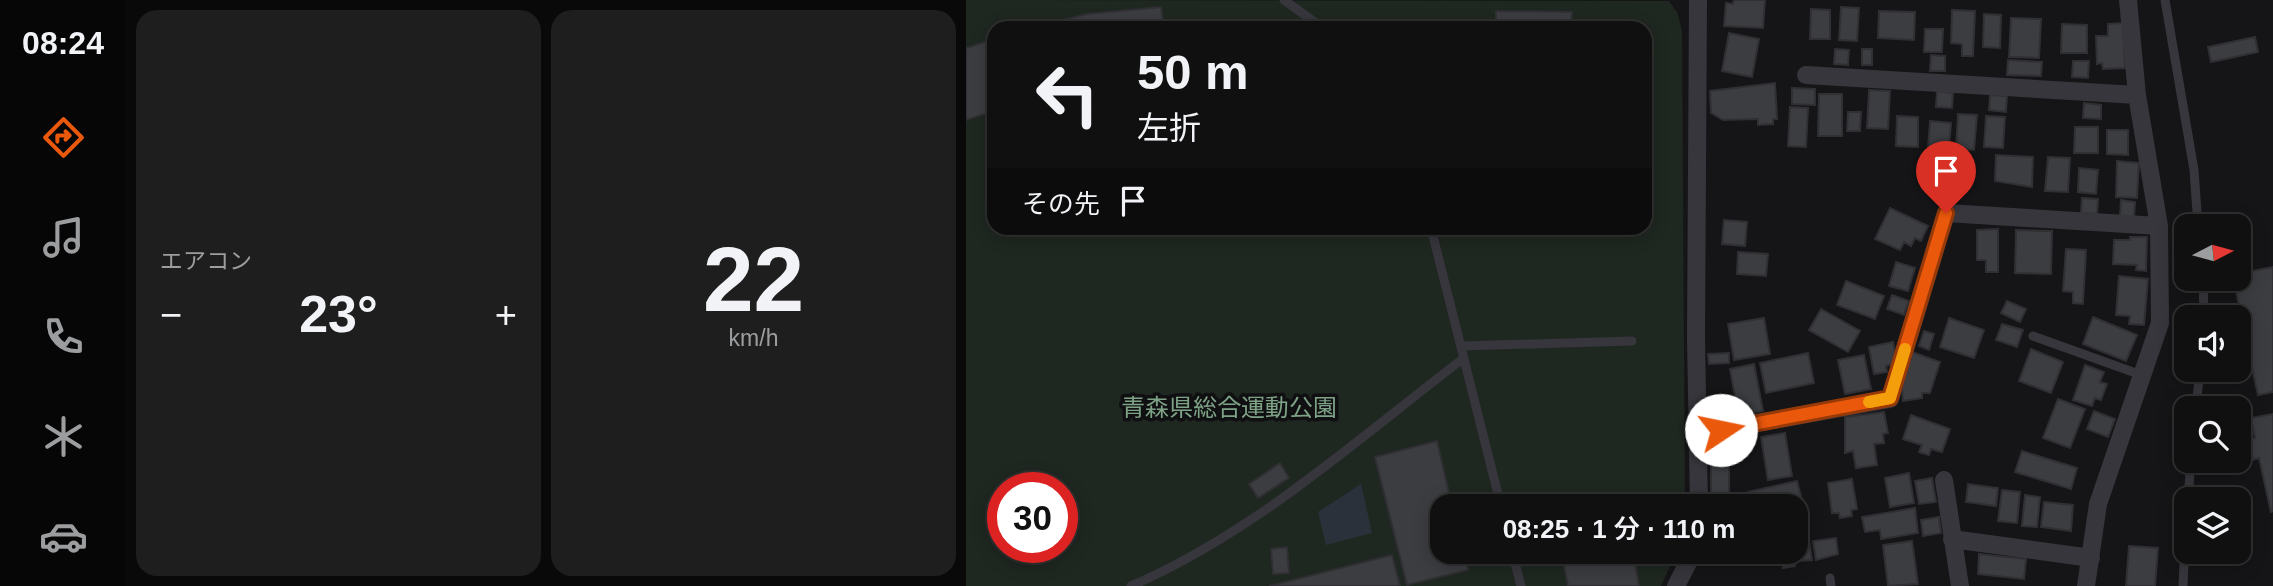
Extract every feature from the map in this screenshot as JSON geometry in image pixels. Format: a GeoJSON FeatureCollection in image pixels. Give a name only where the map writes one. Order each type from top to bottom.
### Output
{"type":"FeatureCollection","features":[{"type":"Feature","properties":{"kind":"street"},"geometry":{"type":"LineString","coordinates":[[1698,0],[1699,494]]}},
{"type":"Feature","properties":{"kind":"street"},"geometry":{"type":"LineString","coordinates":[[2086,586],[2098,504],[2160,323],[2160,226],[2137,95],[2128,0]]}},
{"type":"Feature","properties":{"kind":"street"},"geometry":{"type":"LineString","coordinates":[[1806,75],[2137,95]]}},
{"type":"Feature","properties":{"kind":"street"},"geometry":{"type":"LineString","coordinates":[[1697,435],[1890,398],[1946,213],[2160,226]]}},
{"type":"Feature","properties":{"kind":"street"},"geometry":{"type":"LineString","coordinates":[[1944,480],[1960,586]]}},
{"type":"Feature","properties":{"kind":"street"},"geometry":{"type":"LineString","coordinates":[[1952,539],[2091,558]]}},
{"type":"Feature","properties":{"kind":"street"},"geometry":{"type":"LineString","coordinates":[[1676,586],[1687,564]]}},
{"type":"Feature","properties":{"kind":"lane"},"geometry":{"type":"LineString","coordinates":[[1284,0],[1312,21]]}},
{"type":"Feature","properties":{"kind":"lane"},"geometry":{"type":"LineString","coordinates":[[2165,0],[2193,170],[2197,214]]}},
{"type":"Feature","properties":{"kind":"lane"},"geometry":{"type":"LineString","coordinates":[[1433,235],[1498,494]]}},
{"type":"Feature","properties":{"kind":"lane"},"geometry":{"type":"LineString","coordinates":[[2034,336],[2144,376]]}},
{"type":"Feature","properties":{"kind":"lane"},"geometry":{"type":"LineString","coordinates":[[1461,346],[1632,341]]}},
{"type":"Feature","properties":{"kind":"lane"},"geometry":{"type":"LineString","coordinates":[[1131,586],[1204,551],[1287,497],[1464,358]]}},
{"type":"Feature","properties":{"kind":"lane"},"geometry":{"type":"LineString","coordinates":[[1515,564],[1521,586]]}},
{"type":"Feature","properties":{"kind":"lane"},"geometry":{"type":"LineString","coordinates":[[2183,586],[2184,564]]}},
{"type":"Feature","properties":{"kind":"green space","name":"青森県総合運動公園"},"geometry":{"type":"Polygon","coordinates":[[[966,0],[1669,1],[1677,12],[1682,30],[1685,494],[1430,494],[1430,564],[1671,564],[1661,586],[966,586],[966,0]]]}},
{"type":"Feature","properties":{"kind":"shaded area"},"geometry":{"type":"Polygon","coordinates":[[[1361,484],[1372,533],[1326,545],[1318,512],[1361,484]]]}},
{"type":"Feature","properties":{"kind":"building"},"geometry":{"type":"Polygon","coordinates":[[[1734,0],[1765,0],[1763,28],[1724,26],[1726,3],[1733,4],[1734,0]]]}},
{"type":"Feature","properties":{"kind":"building"},"geometry":{"type":"Polygon","coordinates":[[[1161,7],[1163,21],[1060,21],[1087,14],[1161,7]]]}},
{"type":"Feature","properties":{"kind":"building"},"geometry":{"type":"Polygon","coordinates":[[[1841,7],[1859,8],[1857,41],[1839,40],[1841,7]]]}},
{"type":"Feature","properties":{"kind":"building"},"geometry":{"type":"Polygon","coordinates":[[[1811,9],[1830,10],[1830,39],[1810,39],[1811,9]]]}},
{"type":"Feature","properties":{"kind":"building"},"geometry":{"type":"Polygon","coordinates":[[[1952,10],[1975,11],[1973,56],[1962,56],[1962,44],[1951,43],[1952,10]]]}},
{"type":"Feature","properties":{"kind":"building"},"geometry":{"type":"Polygon","coordinates":[[[1496,11],[1572,12],[1571,21],[1496,21],[1496,11]]]}},
{"type":"Feature","properties":{"kind":"building"},"geometry":{"type":"Polygon","coordinates":[[[1879,11],[1915,12],[1914,40],[1878,38],[1879,11]]]}},
{"type":"Feature","properties":{"kind":"building"},"geometry":{"type":"Polygon","coordinates":[[[1984,14],[2001,15],[2000,48],[1983,47],[1984,14]]]}},
{"type":"Feature","properties":{"kind":"building"},"geometry":{"type":"Polygon","coordinates":[[[2011,18],[2041,19],[2039,58],[2009,57],[2011,18]]]}},
{"type":"Feature","properties":{"kind":"building"},"geometry":{"type":"Polygon","coordinates":[[[2123,23],[2125,68],[2103,69],[2102,63],[2097,64],[2096,36],[2108,36],[2108,24],[2123,23]]]}},
{"type":"Feature","properties":{"kind":"building"},"geometry":{"type":"Polygon","coordinates":[[[2062,24],[2087,25],[2087,53],[2061,53],[2062,24]]]}},
{"type":"Feature","properties":{"kind":"building"},"geometry":{"type":"Polygon","coordinates":[[[1925,29],[1943,29],[1942,52],[1924,52],[1925,29]]]}},
{"type":"Feature","properties":{"kind":"building"},"geometry":{"type":"Polygon","coordinates":[[[1729,33],[1759,39],[1752,77],[1722,71],[1729,33]]]}},
{"type":"Feature","properties":{"kind":"building"},"geometry":{"type":"Polygon","coordinates":[[[2255,37],[2258,52],[2211,62],[2208,47],[2255,37]]]}},
{"type":"Feature","properties":{"kind":"building"},"geometry":{"type":"Polygon","coordinates":[[[987,41],[987,113],[966,120],[966,48],[987,41]]]}},
{"type":"Feature","properties":{"kind":"building"},"geometry":{"type":"Polygon","coordinates":[[[1835,49],[1849,50],[1848,65],[1834,64],[1835,49]]]}},
{"type":"Feature","properties":{"kind":"building"},"geometry":{"type":"Polygon","coordinates":[[[1862,49],[1872,49],[1872,65],[1862,65],[1862,49]]]}},
{"type":"Feature","properties":{"kind":"building"},"geometry":{"type":"Polygon","coordinates":[[[1931,55],[1945,56],[1945,71],[1930,71],[1931,55]]]}},
{"type":"Feature","properties":{"kind":"building"},"geometry":{"type":"Polygon","coordinates":[[[2008,60],[2042,62],[2041,76],[2007,75],[2008,60]]]}},
{"type":"Feature","properties":{"kind":"building"},"geometry":{"type":"Polygon","coordinates":[[[2073,61],[2089,61],[2088,78],[2072,77],[2073,61]]]}},
{"type":"Feature","properties":{"kind":"building"},"geometry":{"type":"Polygon","coordinates":[[[1775,83],[1777,119],[1773,119],[1773,124],[1758,125],[1758,119],[1723,120],[1711,113],[1710,91],[1775,83]]]}},
{"type":"Feature","properties":{"kind":"building"},"geometry":{"type":"Polygon","coordinates":[[[1792,88],[1815,89],[1815,105],[1792,104],[1792,88]]]}},
{"type":"Feature","properties":{"kind":"building"},"geometry":{"type":"Polygon","coordinates":[[[1869,90],[1890,91],[1888,129],[1867,128],[1869,90]]]}},
{"type":"Feature","properties":{"kind":"building"},"geometry":{"type":"Polygon","coordinates":[[[1937,91],[1953,93],[1952,108],[1936,107],[1937,91]]]}},
{"type":"Feature","properties":{"kind":"building"},"geometry":{"type":"Polygon","coordinates":[[[1819,94],[1842,94],[1842,136],[1818,136],[1819,94]]]}},
{"type":"Feature","properties":{"kind":"building"},"geometry":{"type":"Polygon","coordinates":[[[1990,95],[2007,96],[2006,112],[1989,110],[1990,95]]]}},
{"type":"Feature","properties":{"kind":"building"},"geometry":{"type":"Polygon","coordinates":[[[2084,103],[2101,105],[2101,119],[2083,118],[2084,103]]]}},
{"type":"Feature","properties":{"kind":"building"},"geometry":{"type":"Polygon","coordinates":[[[1790,107],[1808,108],[1806,147],[1788,146],[1790,107]]]}},
{"type":"Feature","properties":{"kind":"building"},"geometry":{"type":"Polygon","coordinates":[[[1848,112],[1861,112],[1860,131],[1847,131],[1848,112]]]}},
{"type":"Feature","properties":{"kind":"building"},"geometry":{"type":"Polygon","coordinates":[[[1958,114],[1977,115],[1974,150],[1956,149],[1958,114]]]}},
{"type":"Feature","properties":{"kind":"building"},"geometry":{"type":"Polygon","coordinates":[[[1897,116],[1918,117],[1918,147],[1896,146],[1897,116]]]}},
{"type":"Feature","properties":{"kind":"building"},"geometry":{"type":"Polygon","coordinates":[[[1986,116],[2005,117],[2003,148],[1984,147],[1986,116]]]}},
{"type":"Feature","properties":{"kind":"building"},"geometry":{"type":"Polygon","coordinates":[[[1930,121],[1951,123],[1949,149],[1928,148],[1930,121]]]}},
{"type":"Feature","properties":{"kind":"building"},"geometry":{"type":"Polygon","coordinates":[[[2075,127],[2098,127],[2098,153],[2074,153],[2075,127]]]}},
{"type":"Feature","properties":{"kind":"building"},"geometry":{"type":"Polygon","coordinates":[[[2107,130],[2128,130],[2128,155],[2107,154],[2107,130]]]}},
{"type":"Feature","properties":{"kind":"building"},"geometry":{"type":"Polygon","coordinates":[[[1996,155],[2033,157],[2032,187],[1995,181],[1996,155]]]}},
{"type":"Feature","properties":{"kind":"building"},"geometry":{"type":"Polygon","coordinates":[[[2048,157],[2070,158],[2068,192],[2045,191],[2048,157]]]}},
{"type":"Feature","properties":{"kind":"building"},"geometry":{"type":"Polygon","coordinates":[[[2117,161],[2139,163],[2137,198],[2116,197],[2117,161]]]}},
{"type":"Feature","properties":{"kind":"building"},"geometry":{"type":"Polygon","coordinates":[[[2079,168],[2098,170],[2096,194],[2078,192],[2079,168]]]}},
{"type":"Feature","properties":{"kind":"building"},"geometry":{"type":"Polygon","coordinates":[[[2082,198],[2098,199],[2097,214],[2081,213],[2082,198]]]}},
{"type":"Feature","properties":{"kind":"building"},"geometry":{"type":"Polygon","coordinates":[[[2121,200],[2135,202],[2134,217],[2120,216],[2121,200]]]}},
{"type":"Feature","properties":{"kind":"building"},"geometry":{"type":"Polygon","coordinates":[[[1890,208],[1928,226],[1921,241],[1915,238],[1911,246],[1904,242],[1900,250],[1875,239],[1890,208]]]}},
{"type":"Feature","properties":{"kind":"building"},"geometry":{"type":"Polygon","coordinates":[[[1724,220],[1747,222],[1745,246],[1722,244],[1724,220]]]}},
{"type":"Feature","properties":{"kind":"building"},"geometry":{"type":"Polygon","coordinates":[[[1998,229],[1998,272],[1986,272],[1986,260],[1977,260],[1977,230],[1998,229]]]}},
{"type":"Feature","properties":{"kind":"building"},"geometry":{"type":"Polygon","coordinates":[[[2016,230],[2052,231],[2051,274],[2015,273],[2016,230]]]}},
{"type":"Feature","properties":{"kind":"building"},"geometry":{"type":"Polygon","coordinates":[[[2130,237],[2147,237],[2146,271],[2136,270],[2137,265],[2113,264],[2114,240],[2130,240],[2130,237]]]}},
{"type":"Feature","properties":{"kind":"building"},"geometry":{"type":"Polygon","coordinates":[[[2066,249],[2086,250],[2083,304],[2073,303],[2073,292],[2063,291],[2066,249]]]}},
{"type":"Feature","properties":{"kind":"building"},"geometry":{"type":"Polygon","coordinates":[[[1738,252],[1768,254],[1766,276],[1737,274],[1738,252]]]}},
{"type":"Feature","properties":{"kind":"building"},"geometry":{"type":"Polygon","coordinates":[[[1896,262],[1915,268],[1908,291],[1889,286],[1896,262]]]}},
{"type":"Feature","properties":{"kind":"building"},"geometry":{"type":"Polygon","coordinates":[[[2273,267],[2273,392],[2258,395],[2251,363],[2251,305],[2239,305],[2236,291],[2251,291],[2251,271],[2273,267]]]}},
{"type":"Feature","properties":{"kind":"building"},"geometry":{"type":"Polygon","coordinates":[[[2119,276],[2148,279],[2144,325],[2129,324],[2130,316],[2116,315],[2119,276]]]}},
{"type":"Feature","properties":{"kind":"building"},"geometry":{"type":"Polygon","coordinates":[[[1846,281],[1884,296],[1875,319],[1837,305],[1846,281]]]}},
{"type":"Feature","properties":{"kind":"building"},"geometry":{"type":"Polygon","coordinates":[[[1892,295],[1909,301],[1904,315],[1887,309],[1892,295]]]}},
{"type":"Feature","properties":{"kind":"building"},"geometry":{"type":"Polygon","coordinates":[[[2007,301],[2026,309],[2020,322],[2001,313],[2007,301]]]}},
{"type":"Feature","properties":{"kind":"building"},"geometry":{"type":"Polygon","coordinates":[[[1821,309],[1860,331],[1848,352],[1809,330],[1821,309]]]}},
{"type":"Feature","properties":{"kind":"building"},"geometry":{"type":"Polygon","coordinates":[[[2093,317],[2137,335],[2126,361],[2083,344],[2093,317]]]}},
{"type":"Feature","properties":{"kind":"building"},"geometry":{"type":"Polygon","coordinates":[[[1764,318],[1770,354],[1734,360],[1728,324],[1764,318]]]}},
{"type":"Feature","properties":{"kind":"building"},"geometry":{"type":"Polygon","coordinates":[[[1949,318],[1984,330],[1974,358],[1940,347],[1949,318]]]}},
{"type":"Feature","properties":{"kind":"building"},"geometry":{"type":"Polygon","coordinates":[[[2002,324],[2023,330],[2017,347],[1996,340],[2002,324]]]}},
{"type":"Feature","properties":{"kind":"building"},"geometry":{"type":"Polygon","coordinates":[[[1924,331],[1934,334],[1929,350],[1919,346],[1924,331]]]}},
{"type":"Feature","properties":{"kind":"building"},"geometry":{"type":"Polygon","coordinates":[[[1893,342],[1897,363],[1886,366],[1887,372],[1874,374],[1869,347],[1893,342]]]}},
{"type":"Feature","properties":{"kind":"building"},"geometry":{"type":"Polygon","coordinates":[[[2031,349],[2063,362],[2051,393],[2019,381],[2031,349]]]}},
{"type":"Feature","properties":{"kind":"building"},"geometry":{"type":"Polygon","coordinates":[[[1912,352],[1940,362],[1930,393],[1922,393],[1922,398],[1903,401],[1901,377],[1912,352]]]}},
{"type":"Feature","properties":{"kind":"building"},"geometry":{"type":"Polygon","coordinates":[[[1729,353],[1729,363],[1709,364],[1708,354],[1729,353]]]}},
{"type":"Feature","properties":{"kind":"building"},"geometry":{"type":"Polygon","coordinates":[[[1808,353],[1814,383],[1766,393],[1760,363],[1808,353]]]}},
{"type":"Feature","properties":{"kind":"building"},"geometry":{"type":"Polygon","coordinates":[[[1864,355],[1871,389],[1845,394],[1838,360],[1864,355]]]}},
{"type":"Feature","properties":{"kind":"building"},"geometry":{"type":"Polygon","coordinates":[[[1754,364],[1763,411],[1724,419],[1721,406],[1736,402],[1730,369],[1754,364]]]}},
{"type":"Feature","properties":{"kind":"building"},"geometry":{"type":"Polygon","coordinates":[[[2085,365],[2104,372],[2100,382],[2107,384],[2101,400],[2095,398],[2092,406],[2073,400],[2085,365]]]}},
{"type":"Feature","properties":{"kind":"building"},"geometry":{"type":"Polygon","coordinates":[[[2058,399],[2085,409],[2070,448],[2043,438],[2058,399]]]}},
{"type":"Feature","properties":{"kind":"building"},"geometry":{"type":"Polygon","coordinates":[[[2094,411],[2115,419],[2108,437],[2087,429],[2094,411]]]}},
{"type":"Feature","properties":{"kind":"building"},"geometry":{"type":"Polygon","coordinates":[[[1884,412],[1888,433],[1883,434],[1884,443],[1874,444],[1877,465],[1856,468],[1853,451],[1845,453],[1845,417],[1884,412]]]}},
{"type":"Feature","properties":{"kind":"building"},"geometry":{"type":"Polygon","coordinates":[[[2273,414],[2271,512],[2259,458],[2253,460],[2251,439],[2255,438],[2251,418],[2273,414]]]}},
{"type":"Feature","properties":{"kind":"building"},"geometry":{"type":"Polygon","coordinates":[[[1911,415],[1950,429],[1942,452],[1931,449],[1929,455],[1919,452],[1922,445],[1903,439],[1911,415]]]}},
{"type":"Feature","properties":{"kind":"building"},"geometry":{"type":"Polygon","coordinates":[[[1785,433],[1792,476],[1768,480],[1761,437],[1785,433]]]}},
{"type":"Feature","properties":{"kind":"building"},"geometry":{"type":"Polygon","coordinates":[[[1437,441],[1449,494],[1430,494],[1430,564],[1467,564],[1468,570],[1407,585],[1375,457],[1437,441]]]}},
{"type":"Feature","properties":{"kind":"building"},"geometry":{"type":"Polygon","coordinates":[[[2022,451],[2077,468],[2071,489],[2015,472],[2022,451]]]}},
{"type":"Feature","properties":{"kind":"building"},"geometry":{"type":"Polygon","coordinates":[[[1711,454],[1729,454],[1729,494],[1711,494],[1711,454]]]}},
{"type":"Feature","properties":{"kind":"building"},"geometry":{"type":"Polygon","coordinates":[[[1280,463],[1289,478],[1258,498],[1249,484],[1280,463]]]}},
{"type":"Feature","properties":{"kind":"building"},"geometry":{"type":"Polygon","coordinates":[[[1909,473],[1914,503],[1890,507],[1885,478],[1909,473]]]}},
{"type":"Feature","properties":{"kind":"building"},"geometry":{"type":"Polygon","coordinates":[[[1932,478],[1936,502],[1919,504],[1915,481],[1932,478]]]}},
{"type":"Feature","properties":{"kind":"building"},"geometry":{"type":"Polygon","coordinates":[[[1852,479],[1857,509],[1851,510],[1852,516],[1840,518],[1839,513],[1832,513],[1828,483],[1852,479]]]}},
{"type":"Feature","properties":{"kind":"building"},"geometry":{"type":"Polygon","coordinates":[[[1797,481],[1800,494],[1748,494],[1797,481]]]}},
{"type":"Feature","properties":{"kind":"building"},"geometry":{"type":"Polygon","coordinates":[[[1968,484],[1998,488],[1996,506],[1966,502],[1968,484]]]}},
{"type":"Feature","properties":{"kind":"building"},"geometry":{"type":"Polygon","coordinates":[[[2002,490],[2020,492],[2017,523],[1998,521],[2002,490]]]}},
{"type":"Feature","properties":{"kind":"building"},"geometry":{"type":"Polygon","coordinates":[[[2025,495],[2040,497],[2037,527],[2022,526],[2025,495]]]}},
{"type":"Feature","properties":{"kind":"building"},"geometry":{"type":"Polygon","coordinates":[[[2044,502],[2073,505],[2071,531],[2041,527],[2044,502]]]}},
{"type":"Feature","properties":{"kind":"building"},"geometry":{"type":"Polygon","coordinates":[[[1915,508],[1918,533],[1881,539],[1880,530],[1865,532],[1862,517],[1915,508]]]}},
{"type":"Feature","properties":{"kind":"building"},"geometry":{"type":"Polygon","coordinates":[[[1939,517],[1941,533],[1923,536],[1921,520],[1939,517]]]}},
{"type":"Feature","properties":{"kind":"building"},"geometry":{"type":"Polygon","coordinates":[[[1836,538],[1838,554],[1816,560],[1813,541],[1836,538]]]}},
{"type":"Feature","properties":{"kind":"building"},"geometry":{"type":"Polygon","coordinates":[[[1809,541],[1812,560],[1808,560],[1809,541]]]}},
{"type":"Feature","properties":{"kind":"building"},"geometry":{"type":"Polygon","coordinates":[[[1912,541],[1918,584],[1888,586],[1883,545],[1912,541]]]}},
{"type":"Feature","properties":{"kind":"building"},"geometry":{"type":"Polygon","coordinates":[[[2129,546],[2158,548],[2155,586],[2126,586],[2129,546]]]}},
{"type":"Feature","properties":{"kind":"building"},"geometry":{"type":"Polygon","coordinates":[[[1287,547],[1289,573],[1273,574],[1271,549],[1287,547]]]}},
{"type":"Feature","properties":{"kind":"building"},"geometry":{"type":"Polygon","coordinates":[[[1979,554],[2026,559],[2024,579],[1978,574],[1979,554]]]}},
{"type":"Feature","properties":{"kind":"building"},"geometry":{"type":"Polygon","coordinates":[[[1392,555],[1400,586],[1269,586],[1392,555]]]}},
{"type":"Feature","properties":{"kind":"building"},"geometry":{"type":"Polygon","coordinates":[[[1635,564],[1639,586],[1568,586],[1564,565],[1635,564]]]}},
{"type":"Feature","properties":{"kind":"building"},"geometry":{"type":"Polygon","coordinates":[[[1782,564],[1795,564],[1795,566],[1783,568],[1782,564]]]}},
{"type":"Feature","properties":{"kind":"slow traffic"},"geometry":{"type":"LineString","coordinates":[[1869,402],[1890,398],[1905,349]]}},
{"type":"Feature","properties":{"kind":"route"},"geometry":{"type":"LineString","coordinates":[[1721,430],[1890,398],[1946,213]]}}]}
